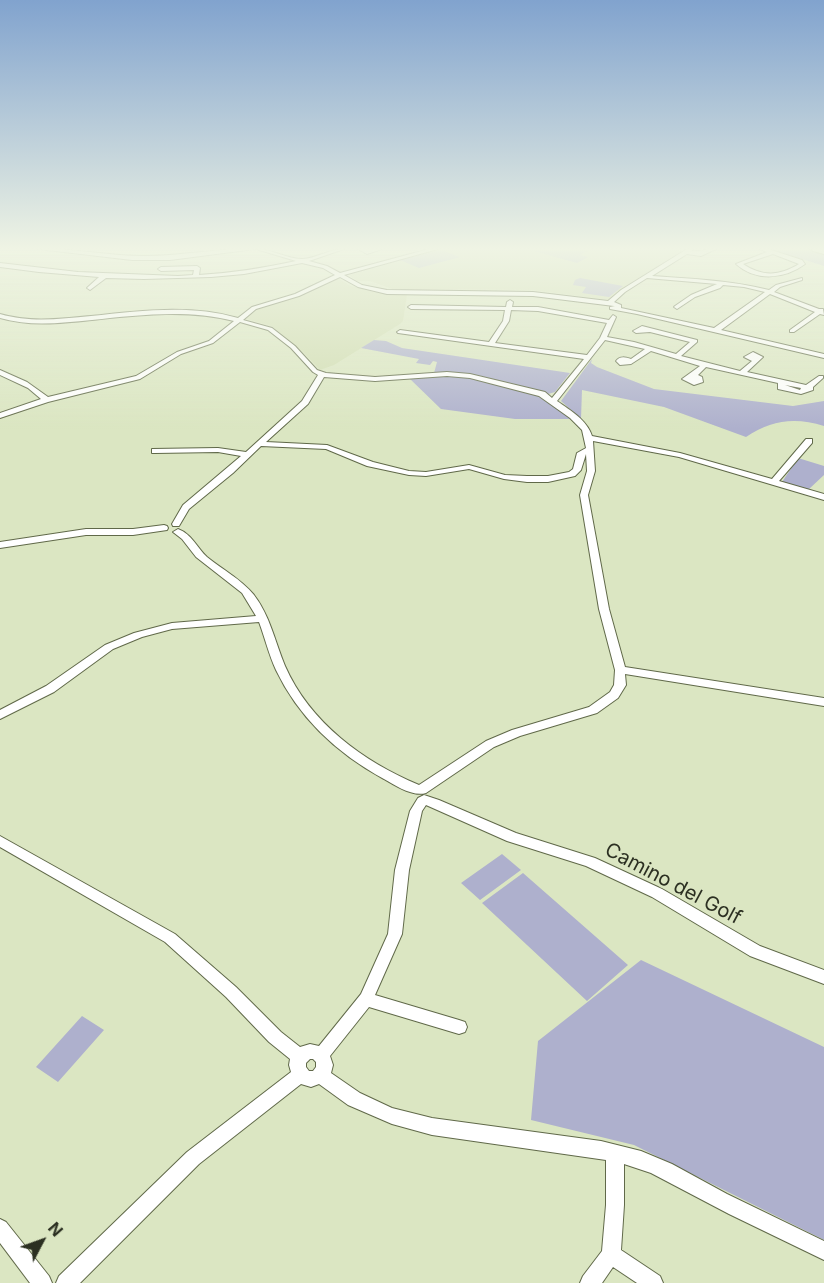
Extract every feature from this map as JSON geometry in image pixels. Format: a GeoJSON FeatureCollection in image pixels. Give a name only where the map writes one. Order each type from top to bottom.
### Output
{"type":"FeatureCollection","features":[{"type":"Feature","properties":{"kind":"street"},"geometry":{"type":"LineString","coordinates":[[0,416],[46,400],[144,376],[179,353],[211,342],[237,319],[253,309]]}},
{"type":"Feature","properties":{"kind":"street"},"geometry":{"type":"LineString","coordinates":[[491,344],[506,321],[508,309]]}},
{"type":"Feature","properties":{"kind":"street"},"geometry":{"type":"LineString","coordinates":[[529,309],[564,312],[629,310],[824,356]]}},
{"type":"Feature","properties":{"kind":"street"},"geometry":{"type":"LineString","coordinates":[[610,309],[637,312]]}},
{"type":"Feature","properties":{"kind":"street"},"geometry":{"type":"LineString","coordinates":[[716,330],[746,309]]}},
{"type":"Feature","properties":{"kind":"street"},"geometry":{"type":"LineString","coordinates":[[553,397],[603,338],[613,310]]}},
{"type":"Feature","properties":{"kind":"street"},"geometry":{"type":"LineString","coordinates":[[0,316],[16,321],[48,322],[166,311],[200,313],[237,319],[270,328],[325,375],[375,379],[460,374],[553,397],[580,423],[589,441],[591,471],[584,495],[604,609],[620,670],[620,685],[614,695],[602,705],[578,716],[516,733],[490,744],[437,781],[421,796],[402,870],[395,934],[366,999],[321,1055]]}},
{"type":"Feature","properties":{"kind":"street"},"geometry":{"type":"LineString","coordinates":[[792,331],[822,311]]}},
{"type":"Feature","properties":{"kind":"street"},"geometry":{"type":"LineString","coordinates":[[648,330],[695,341],[676,357]]}},
{"type":"Feature","properties":{"kind":"street"},"geometry":{"type":"LineString","coordinates":[[400,332],[587,357]]}},
{"type":"Feature","properties":{"kind":"street"},"geometry":{"type":"LineString","coordinates":[[603,338],[651,348],[705,365],[782,381],[781,387],[793,392],[805,392],[823,375]]}},
{"type":"Feature","properties":{"kind":"street"},"geometry":{"type":"LineString","coordinates":[[633,361],[651,348]]}},
{"type":"Feature","properties":{"kind":"street"},"geometry":{"type":"LineString","coordinates":[[743,372],[756,360]]}},
{"type":"Feature","properties":{"kind":"street"},"geometry":{"type":"LineString","coordinates":[[693,376],[705,365]]}},
{"type":"Feature","properties":{"kind":"street"},"geometry":{"type":"LineString","coordinates":[[0,372],[16,377],[37,390],[46,400]]}},
{"type":"Feature","properties":{"kind":"street"},"geometry":{"type":"LineString","coordinates":[[0,545],[86,532],[133,532],[180,525],[188,506],[305,402],[325,375]]}},
{"type":"Feature","properties":{"kind":"street"},"geometry":{"type":"LineString","coordinates":[[589,441],[603,439],[680,455],[824,497]]}},
{"type":"Feature","properties":{"kind":"street"},"geometry":{"type":"LineString","coordinates":[[260,444],[327,447],[370,464],[409,473],[426,474],[469,467],[504,477],[548,479],[572,474],[577,470],[582,453],[589,441]]}},
{"type":"Feature","properties":{"kind":"street"},"geometry":{"type":"LineString","coordinates":[[774,483],[808,441]]}},
{"type":"Feature","properties":{"kind":"street"},"geometry":{"type":"LineString","coordinates":[[155,452],[218,450],[248,455]]}},
{"type":"Feature","properties":{"kind":"street","name":"Camino del Golf"},"geometry":{"type":"LineString","coordinates":[[180,525],[199,555],[243,588],[254,601],[282,671],[304,707],[321,726],[355,755],[421,796],[512,837],[590,862],[657,893],[755,951],[824,977]]}},
{"type":"Feature","properties":{"kind":"street"},"geometry":{"type":"LineString","coordinates":[[0,715],[50,689],[109,647],[138,634],[172,626],[261,619]]}},
{"type":"Feature","properties":{"kind":"street"},"geometry":{"type":"LineString","coordinates":[[620,670],[824,702]]}},
{"type":"Feature","properties":{"kind":"street"},"geometry":{"type":"LineString","coordinates":[[0,841],[170,938],[231,992],[275,1036],[300,1066],[308,1079],[320,1075],[325,1065],[321,1055],[313,1052],[300,1066],[192,1158],[66,1283]]}},
{"type":"Feature","properties":{"kind":"street"},"geometry":{"type":"LineString","coordinates":[[366,999],[459,1027]]}},
{"type":"Feature","properties":{"kind":"street"},"geometry":{"type":"LineString","coordinates":[[320,1075],[337,1089],[374,1109],[413,1124],[615,1153],[643,1160],[824,1251]]}},
{"type":"Feature","properties":{"kind":"street"},"geometry":{"type":"LineString","coordinates":[[590,1283],[611,1254],[615,1205],[615,1153]]}},
{"type":"Feature","properties":{"kind":"street"},"geometry":{"type":"LineString","coordinates":[[0,1228],[42,1283]]}},
{"type":"Feature","properties":{"kind":"street"},"geometry":{"type":"LineString","coordinates":[[611,1254],[653,1283]]}},
{"type":"Feature","properties":{"kind":"shaded area"},"geometry":{"type":"Polygon","coordinates":[[[405,309],[403,321],[400,324],[334,365],[320,370],[303,352],[271,326],[243,318],[252,310],[405,309]]]}},
{"type":"Feature","properties":{"kind":"shaded area"},"geometry":{"type":"Polygon","coordinates":[[[374,340],[386,341],[402,348],[570,373],[555,392],[548,394],[465,373],[434,373],[437,362],[433,361],[430,365],[416,363],[419,359],[361,348],[374,340]]]}},
{"type":"Feature","properties":{"kind":"shaded area"},"geometry":{"type":"Polygon","coordinates":[[[592,359],[591,363],[597,367],[654,389],[793,406],[824,401],[824,426],[793,421],[784,422],[765,427],[746,437],[664,407],[582,390],[581,419],[561,401],[592,359]]]}},
{"type":"Feature","properties":{"kind":"shaded area"},"geometry":{"type":"Polygon","coordinates":[[[448,375],[468,377],[540,396],[571,419],[515,419],[441,409],[410,379],[448,375]]]}},
{"type":"Feature","properties":{"kind":"shaded area"},"geometry":{"type":"Polygon","coordinates":[[[798,458],[824,466],[824,475],[808,490],[782,482],[798,458]]]}},
{"type":"Feature","properties":{"kind":"shaded area"},"geometry":{"type":"Polygon","coordinates":[[[502,854],[521,870],[480,900],[461,883],[502,854]]]}},
{"type":"Feature","properties":{"kind":"shaded area"},"geometry":{"type":"Polygon","coordinates":[[[523,873],[628,965],[587,1001],[482,903],[523,873]]]}},
{"type":"Feature","properties":{"kind":"shaded area"},"geometry":{"type":"Polygon","coordinates":[[[641,960],[824,1047],[824,1240],[634,1145],[531,1120],[538,1041],[641,960]]]}},
{"type":"Feature","properties":{"kind":"shaded area"},"geometry":{"type":"Polygon","coordinates":[[[82,1016],[104,1030],[58,1082],[36,1067],[82,1016]]]}}]}
